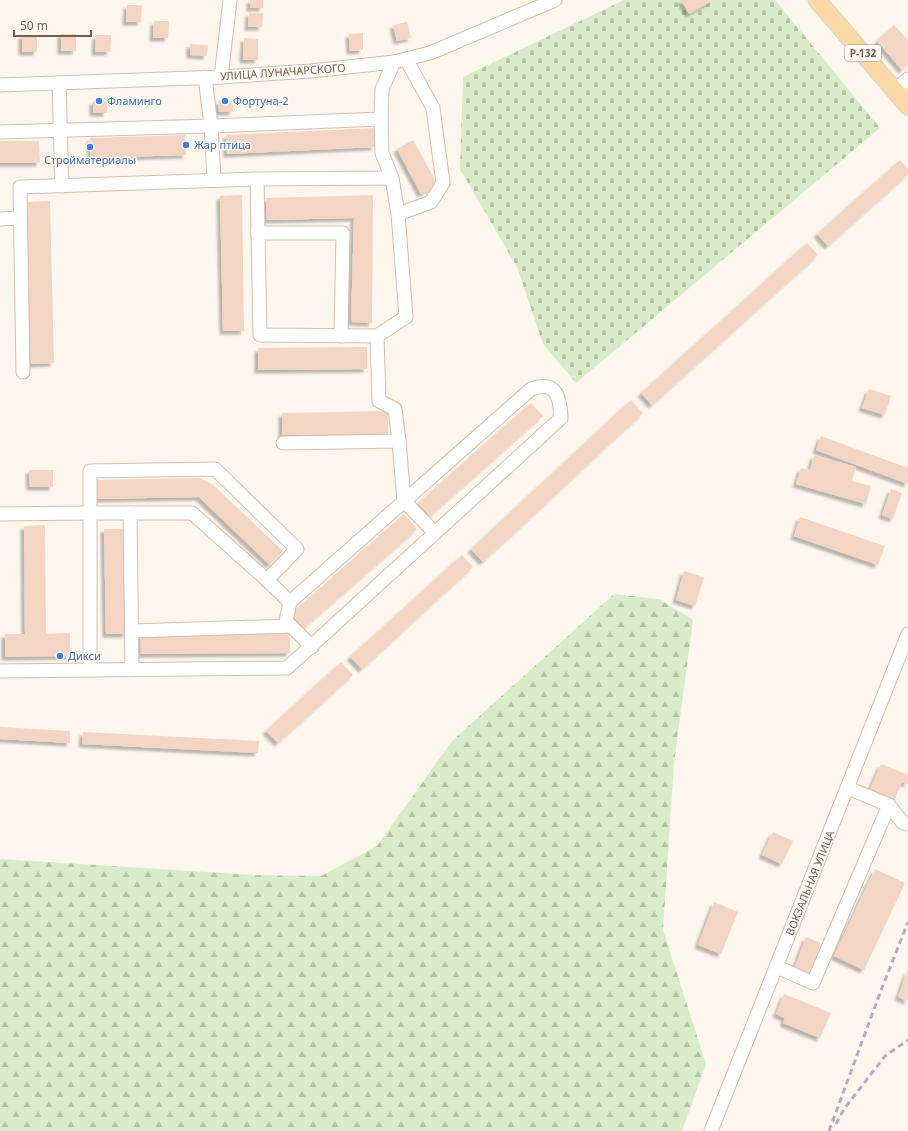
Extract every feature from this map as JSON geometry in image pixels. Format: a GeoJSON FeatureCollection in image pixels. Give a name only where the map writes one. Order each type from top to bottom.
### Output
{"type":"FeatureCollection","features":[{"type":"Feature","properties":{"kind":"main road","name":"Р-132"},"geometry":{"type":"LineString","coordinates":[[817,0],[908,106]]}},
{"type":"Feature","properties":{"kind":"street"},"geometry":{"type":"LineString","coordinates":[[221,77],[230,0]]}},
{"type":"Feature","properties":{"kind":"street","name":"УЛИЦА ЛУНАЧАРСКОГО"},"geometry":{"type":"LineString","coordinates":[[0,85],[221,77],[400,61],[430,53],[555,0]]}},
{"type":"Feature","properties":{"kind":"street"},"geometry":{"type":"LineString","coordinates":[[257,179],[260,336],[377,336],[406,317],[398,214],[392,178],[382,153],[381,119],[382,89],[400,61],[433,108],[442,183],[431,202],[398,214]]}},
{"type":"Feature","properties":{"kind":"street"},"geometry":{"type":"LineString","coordinates":[[206,77],[214,180]]}},
{"type":"Feature","properties":{"kind":"street"},"geometry":{"type":"LineString","coordinates":[[895,90],[908,79]]}},
{"type":"Feature","properties":{"kind":"street"},"geometry":{"type":"LineString","coordinates":[[59,83],[59,130],[62,186]]}},
{"type":"Feature","properties":{"kind":"street"},"geometry":{"type":"LineString","coordinates":[[0,132],[381,119]]}},
{"type":"Feature","properties":{"kind":"street"},"geometry":{"type":"LineString","coordinates":[[23,372],[20,187],[214,180],[392,178]]}},
{"type":"Feature","properties":{"kind":"street"},"geometry":{"type":"LineString","coordinates":[[0,218],[20,218]]}},
{"type":"Feature","properties":{"kind":"street"},"geometry":{"type":"LineString","coordinates":[[257,233],[343,233],[341,336]]}},
{"type":"Feature","properties":{"kind":"street"},"geometry":{"type":"LineString","coordinates":[[377,336],[378,401],[395,409],[404,501],[435,533]]}},
{"type":"Feature","properties":{"kind":"street"},"geometry":{"type":"LineString","coordinates":[[0,671],[287,668],[312,647],[561,418],[560,402],[556,391],[549,387],[540,386],[531,389],[290,602],[286,621],[312,647]]}},
{"type":"Feature","properties":{"kind":"street"},"geometry":{"type":"LineString","coordinates":[[283,443],[399,441]]}},
{"type":"Feature","properties":{"kind":"street"},"geometry":{"type":"LineString","coordinates":[[90,670],[90,471],[215,469],[297,549],[267,580]]}},
{"type":"Feature","properties":{"kind":"street"},"geometry":{"type":"LineString","coordinates":[[130,513],[132,670]]}},
{"type":"Feature","properties":{"kind":"street"},"geometry":{"type":"LineString","coordinates":[[0,514],[192,513],[290,602]]}},
{"type":"Feature","properties":{"kind":"street"},"geometry":{"type":"LineString","coordinates":[[132,630],[291,626]]}},
{"type":"Feature","properties":{"kind":"street","name":"ВОКЗАЛЬНАЯ УЛИЦА"},"geometry":{"type":"LineString","coordinates":[[711,1131],[908,634]]}},
{"type":"Feature","properties":{"kind":"street"},"geometry":{"type":"LineString","coordinates":[[848,788],[889,805],[902,822],[908,824]]}},
{"type":"Feature","properties":{"kind":"street"},"geometry":{"type":"LineString","coordinates":[[777,967],[813,983],[889,805]]}},
{"type":"Feature","properties":{"kind":"green space"},"geometry":{"type":"Polygon","coordinates":[[[624,0],[775,0],[880,128],[576,383],[543,344],[517,267],[460,169],[463,77],[624,0]]]}},
{"type":"Feature","properties":{"kind":"green space"},"geometry":{"type":"Polygon","coordinates":[[[614,594],[659,599],[693,620],[674,763],[663,930],[706,1064],[682,1131],[0,1131],[0,859],[254,875],[321,876],[377,846],[452,741],[614,594]]]}},
{"type":"Feature","properties":{"kind":"building"},"geometry":{"type":"Polygon","coordinates":[[[250,0],[263,0],[263,8],[250,8],[250,0]]]}},
{"type":"Feature","properties":{"kind":"building"},"geometry":{"type":"Polygon","coordinates":[[[681,0],[714,0],[689,14],[681,0]]]}},
{"type":"Feature","properties":{"kind":"building"},"geometry":{"type":"Polygon","coordinates":[[[127,5],[142,5],[141,22],[126,22],[127,5]]]}},
{"type":"Feature","properties":{"kind":"building"},"geometry":{"type":"Polygon","coordinates":[[[249,13],[263,13],[262,27],[248,27],[249,13]]]}},
{"type":"Feature","properties":{"kind":"building"},"geometry":{"type":"Polygon","coordinates":[[[154,21],[169,21],[168,38],[153,38],[154,21]]]}},
{"type":"Feature","properties":{"kind":"building"},"geometry":{"type":"Polygon","coordinates":[[[407,22],[411,38],[397,41],[393,25],[407,22]]]}},
{"type":"Feature","properties":{"kind":"building"},"geometry":{"type":"Polygon","coordinates":[[[894,25],[908,40],[908,64],[902,70],[877,41],[894,25]]]}},
{"type":"Feature","properties":{"kind":"building"},"geometry":{"type":"Polygon","coordinates":[[[363,33],[363,50],[350,51],[349,34],[363,33]]]}},
{"type":"Feature","properties":{"kind":"building"},"geometry":{"type":"Polygon","coordinates":[[[61,34],[76,34],[76,51],[61,51],[61,34]]]}},
{"type":"Feature","properties":{"kind":"building"},"geometry":{"type":"Polygon","coordinates":[[[22,35],[37,35],[37,52],[22,52],[22,35]]]}},
{"type":"Feature","properties":{"kind":"building"},"geometry":{"type":"Polygon","coordinates":[[[96,35],[111,35],[110,52],[95,52],[96,35]]]}},
{"type":"Feature","properties":{"kind":"building"},"geometry":{"type":"Polygon","coordinates":[[[244,38],[258,39],[258,60],[243,60],[244,38]]]}},
{"type":"Feature","properties":{"kind":"building"},"geometry":{"type":"Polygon","coordinates":[[[190,44],[208,45],[207,56],[190,55],[190,44]]]}},
{"type":"Feature","properties":{"kind":"building"},"geometry":{"type":"Polygon","coordinates":[[[93,101],[107,101],[107,113],[93,113],[93,101]]]}},
{"type":"Feature","properties":{"kind":"building"},"geometry":{"type":"Polygon","coordinates":[[[218,101],[233,101],[233,112],[219,112],[218,101]]]}},
{"type":"Feature","properties":{"kind":"building"},"geometry":{"type":"Polygon","coordinates":[[[374,128],[375,147],[227,154],[226,135],[374,128]]]}},
{"type":"Feature","properties":{"kind":"building"},"geometry":{"type":"Polygon","coordinates":[[[185,135],[186,155],[91,158],[90,138],[185,135]]]}},
{"type":"Feature","properties":{"kind":"building"},"geometry":{"type":"Polygon","coordinates":[[[413,140],[438,185],[421,194],[397,149],[413,140]]]}},
{"type":"Feature","properties":{"kind":"building"},"geometry":{"type":"Polygon","coordinates":[[[0,141],[39,141],[40,163],[0,163],[0,141]]]}},
{"type":"Feature","properties":{"kind":"building"},"geometry":{"type":"Polygon","coordinates":[[[900,160],[908,169],[908,174],[828,246],[817,234],[900,160]]]}},
{"type":"Feature","properties":{"kind":"building"},"geometry":{"type":"Polygon","coordinates":[[[242,195],[244,331],[223,331],[220,196],[242,195]]]}},
{"type":"Feature","properties":{"kind":"building"},"geometry":{"type":"Polygon","coordinates":[[[373,195],[372,323],[351,322],[354,218],[267,220],[266,198],[373,195]]]}},
{"type":"Feature","properties":{"kind":"building"},"geometry":{"type":"Polygon","coordinates":[[[50,201],[54,363],[31,364],[27,202],[50,201]]]}},
{"type":"Feature","properties":{"kind":"building"},"geometry":{"type":"Polygon","coordinates":[[[807,243],[818,255],[652,405],[641,393],[807,243]]]}},
{"type":"Feature","properties":{"kind":"building"},"geometry":{"type":"Polygon","coordinates":[[[367,347],[367,369],[258,370],[258,348],[367,347]]]}},
{"type":"Feature","properties":{"kind":"building"},"geometry":{"type":"Polygon","coordinates":[[[869,389],[891,396],[885,415],[862,408],[869,389]]]}},
{"type":"Feature","properties":{"kind":"building"},"geometry":{"type":"Polygon","coordinates":[[[631,400],[643,413],[483,562],[471,549],[631,400]]]}},
{"type":"Feature","properties":{"kind":"building"},"geometry":{"type":"Polygon","coordinates":[[[531,403],[543,416],[430,516],[418,503],[531,403]]]}},
{"type":"Feature","properties":{"kind":"building"},"geometry":{"type":"Polygon","coordinates":[[[388,411],[388,434],[282,435],[282,413],[388,411]]]}},
{"type":"Feature","properties":{"kind":"building"},"geometry":{"type":"Polygon","coordinates":[[[821,436],[908,468],[908,484],[816,450],[821,436]]]}},
{"type":"Feature","properties":{"kind":"building"},"geometry":{"type":"Polygon","coordinates":[[[814,455],[856,467],[852,481],[871,486],[866,504],[796,484],[801,468],[810,470],[814,455]]]}},
{"type":"Feature","properties":{"kind":"building"},"geometry":{"type":"Polygon","coordinates":[[[29,470],[53,470],[53,487],[30,487],[29,470]]]}},
{"type":"Feature","properties":{"kind":"building"},"geometry":{"type":"Polygon","coordinates":[[[199,478],[212,484],[283,551],[270,565],[199,497],[96,499],[95,480],[199,478]]]}},
{"type":"Feature","properties":{"kind":"building"},"geometry":{"type":"Polygon","coordinates":[[[891,489],[902,493],[893,519],[882,515],[891,489]]]}},
{"type":"Feature","properties":{"kind":"building"},"geometry":{"type":"Polygon","coordinates":[[[404,514],[417,529],[304,628],[291,614],[404,514]]]}},
{"type":"Feature","properties":{"kind":"building"},"geometry":{"type":"Polygon","coordinates":[[[800,517],[885,546],[878,565],[794,536],[800,517]]]}},
{"type":"Feature","properties":{"kind":"building"},"geometry":{"type":"Polygon","coordinates":[[[45,525],[46,634],[70,633],[70,656],[5,657],[5,634],[25,634],[24,526],[45,525]]]}},
{"type":"Feature","properties":{"kind":"building"},"geometry":{"type":"Polygon","coordinates":[[[104,529],[125,529],[127,634],[106,634],[104,529]]]}},
{"type":"Feature","properties":{"kind":"building"},"geometry":{"type":"Polygon","coordinates":[[[462,555],[473,567],[362,669],[350,657],[462,555]]]}},
{"type":"Feature","properties":{"kind":"building"},"geometry":{"type":"Polygon","coordinates":[[[684,571],[704,577],[695,606],[676,600],[684,571]]]}},
{"type":"Feature","properties":{"kind":"building"},"geometry":{"type":"Polygon","coordinates":[[[290,632],[290,653],[141,654],[140,633],[290,632]]]}},
{"type":"Feature","properties":{"kind":"building"},"geometry":{"type":"Polygon","coordinates":[[[341,662],[353,675],[278,743],[266,731],[341,662]]]}},
{"type":"Feature","properties":{"kind":"building"},"geometry":{"type":"Polygon","coordinates":[[[0,727],[70,731],[70,743],[0,739],[0,727]]]}},
{"type":"Feature","properties":{"kind":"building"},"geometry":{"type":"Polygon","coordinates":[[[83,732],[259,741],[258,753],[82,744],[83,732]]]}},
{"type":"Feature","properties":{"kind":"building"},"geometry":{"type":"Polygon","coordinates":[[[881,764],[908,775],[908,784],[902,782],[894,801],[869,791],[881,764]]]}},
{"type":"Feature","properties":{"kind":"building"},"geometry":{"type":"Polygon","coordinates":[[[773,832],[793,841],[782,864],[762,855],[773,832]]]}},
{"type":"Feature","properties":{"kind":"building"},"geometry":{"type":"Polygon","coordinates":[[[875,869],[905,883],[864,970],[834,956],[875,869]]]}},
{"type":"Feature","properties":{"kind":"building"},"geometry":{"type":"Polygon","coordinates":[[[714,902],[738,912],[721,954],[698,945],[714,902]]]}},
{"type":"Feature","properties":{"kind":"building"},"geometry":{"type":"Polygon","coordinates":[[[806,937],[821,943],[809,975],[794,969],[806,937]]]}},
{"type":"Feature","properties":{"kind":"building"},"geometry":{"type":"Polygon","coordinates":[[[908,969],[908,1001],[898,997],[908,969]]]}},
{"type":"Feature","properties":{"kind":"building"},"geometry":{"type":"Polygon","coordinates":[[[784,994],[831,1013],[820,1038],[783,1023],[785,1018],[776,1014],[784,994]]]}},
{"type":"Feature","properties":{"kind":"railway"},"geometry":{"type":"LineString","coordinates":[[829,1131],[908,922]]}},
{"type":"Feature","properties":{"kind":"railway"},"geometry":{"type":"LineString","coordinates":[[836,1124],[844,1109],[885,1056],[908,1040]]}},
{"type":"Feature","properties":{"kind":"place","name":"Фламинго"},"geometry":{"type":"Point","coordinates":[99,101]}},
{"type":"Feature","properties":{"kind":"place","name":"Фортуна-2"},"geometry":{"type":"Point","coordinates":[225,101]}},
{"type":"Feature","properties":{"kind":"place","name":"Жар птица"},"geometry":{"type":"Point","coordinates":[186,145]}},
{"type":"Feature","properties":{"kind":"place","name":"Стройматериалы"},"geometry":{"type":"Point","coordinates":[90,147]}},
{"type":"Feature","properties":{"kind":"place","name":"Дикси"},"geometry":{"type":"Point","coordinates":[60,656]}}]}
